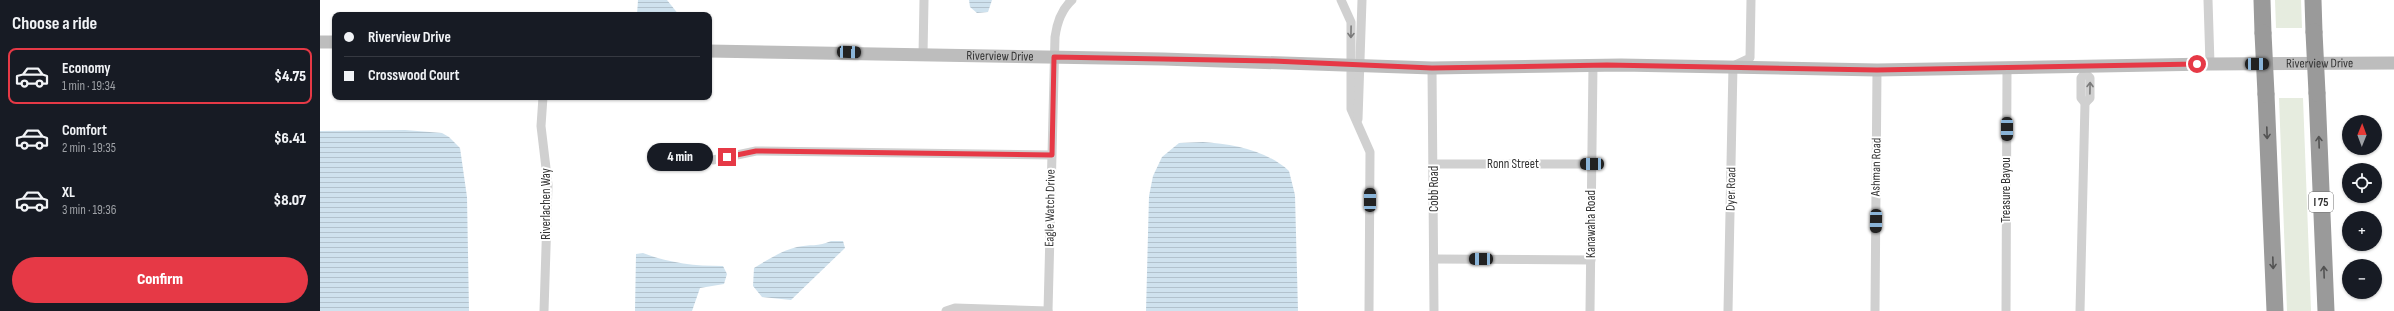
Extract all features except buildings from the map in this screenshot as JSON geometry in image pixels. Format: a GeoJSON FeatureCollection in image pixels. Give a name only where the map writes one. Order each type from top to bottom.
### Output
{"type":"FeatureCollection","features":[{"type":"Feature","properties":{"kind":"highway"},"geometry":{"type":"LineString","coordinates":[[2262,0],[2275,311]]}},
{"type":"Feature","properties":{"kind":"highway","name":"I 75"},"geometry":{"type":"LineString","coordinates":[[2313,0],[2326,311]]}},
{"type":"Feature","properties":{"kind":"street"},"geometry":{"type":"LineString","coordinates":[[923,55],[924,0]]}},
{"type":"Feature","properties":{"kind":"street","name":"Eagle Watch Drive"},"geometry":{"type":"LineString","coordinates":[[1048,311],[1054,57],[1057,22],[1066,6],[1072,0]]}},
{"type":"Feature","properties":{"kind":"street"},"geometry":{"type":"LineString","coordinates":[[1341,0],[1351,22],[1358,120],[1370,152],[1369,311]]}},
{"type":"Feature","properties":{"kind":"street"},"geometry":{"type":"LineString","coordinates":[[1355,66],[1362,0]]}},
{"type":"Feature","properties":{"kind":"street"},"geometry":{"type":"LineString","coordinates":[[1733,66],[1750,58],[1751,0]]}},
{"type":"Feature","properties":{"kind":"street"},"geometry":{"type":"LineString","coordinates":[[2208,0],[2210,64]]}},
{"type":"Feature","properties":{"kind":"street"},"geometry":{"type":"LineString","coordinates":[[320,42],[332,42]]}},
{"type":"Feature","properties":{"kind":"street","name":"Riverview Drive"},"geometry":{"type":"LineString","coordinates":[[712,51],[1273,61],[1355,66],[1432,68],[1593,65],[1733,66],[1877,70],[2086,70],[2210,64],[2394,63]]}},
{"type":"Feature","properties":{"kind":"street","name":"Kanawaha Road"},"geometry":{"type":"LineString","coordinates":[[1590,311],[1593,65]]}},
{"type":"Feature","properties":{"kind":"street","name":"Dyer Road"},"geometry":{"type":"LineString","coordinates":[[1728,311],[1733,66]]}},
{"type":"Feature","properties":{"kind":"street","name":"Cobb Road"},"geometry":{"type":"LineString","coordinates":[[1432,68],[1434,164],[1434,311]]}},
{"type":"Feature","properties":{"kind":"street","name":"Treasure Bayou"},"geometry":{"type":"LineString","coordinates":[[2006,311],[2007,69]]}},
{"type":"Feature","properties":{"kind":"street","name":"Ashman Road"},"geometry":{"type":"LineString","coordinates":[[1875,311],[1877,70]]}},
{"type":"Feature","properties":{"kind":"street"},"geometry":{"type":"LineString","coordinates":[[2080,311],[2085,103],[2081,98],[2081,78],[2086,70]]}},
{"type":"Feature","properties":{"kind":"street","name":"Riverlachen Way"},"geometry":{"type":"LineString","coordinates":[[543,100],[541,126],[548,185],[544,311]]}},
{"type":"Feature","properties":{"kind":"street"},"geometry":{"type":"LineString","coordinates":[[713,160],[756,151],[1052,155]]}},
{"type":"Feature","properties":{"kind":"street","name":"Ronn Street"},"geometry":{"type":"LineString","coordinates":[[1434,164],[1592,164]]}},
{"type":"Feature","properties":{"kind":"street"},"geometry":{"type":"LineString","coordinates":[[1434,259],[1591,260]]}},
{"type":"Feature","properties":{"kind":"street"},"geometry":{"type":"LineString","coordinates":[[946,311],[955,308],[1048,311]]}},
{"type":"Feature","properties":{"kind":"shaded area"},"geometry":{"type":"Polygon","coordinates":[[[2275,0],[2301,0],[2302,28],[2276,28],[2275,0]]]}},
{"type":"Feature","properties":{"kind":"shaded area"},"geometry":{"type":"Polygon","coordinates":[[[2279,98],[2303,98],[2311,311],[2287,311],[2279,98]]]}},
{"type":"Feature","properties":{"kind":"water"},"geometry":{"type":"Polygon","coordinates":[[[638,0],[667,0],[677,12],[637,12],[638,0]]]}},
{"type":"Feature","properties":{"kind":"water"},"geometry":{"type":"Polygon","coordinates":[[[969,0],[992,0],[988,12],[977,13],[970,7],[969,0]]]}},
{"type":"Feature","properties":{"kind":"water"},"geometry":{"type":"Polygon","coordinates":[[[405,130],[442,133],[449,137],[460,148],[467,197],[469,311],[320,311],[320,131],[405,130]]]}},
{"type":"Feature","properties":{"kind":"water"},"geometry":{"type":"Polygon","coordinates":[[[1203,142],[1226,144],[1249,149],[1270,158],[1289,171],[1295,195],[1298,311],[1146,311],[1149,196],[1153,176],[1162,157],[1179,143],[1203,142]]]}},
{"type":"Feature","properties":{"kind":"water"},"geometry":{"type":"Polygon","coordinates":[[[831,241],[843,241],[845,248],[791,300],[762,297],[753,286],[754,268],[769,259],[797,247],[822,244],[831,241]]]}},
{"type":"Feature","properties":{"kind":"water"},"geometry":{"type":"Polygon","coordinates":[[[643,253],[682,263],[723,266],[727,274],[724,284],[700,288],[692,311],[635,311],[636,254],[643,253]]]}},
{"type":"Feature","properties":{"kind":"route"},"geometry":{"type":"LineString","coordinates":[[727,157],[756,151],[1052,155],[1054,57],[1273,61],[1350,66],[1432,68],[1607,65],[1733,66],[1877,70],[2007,69],[2197,64]]}}]}
